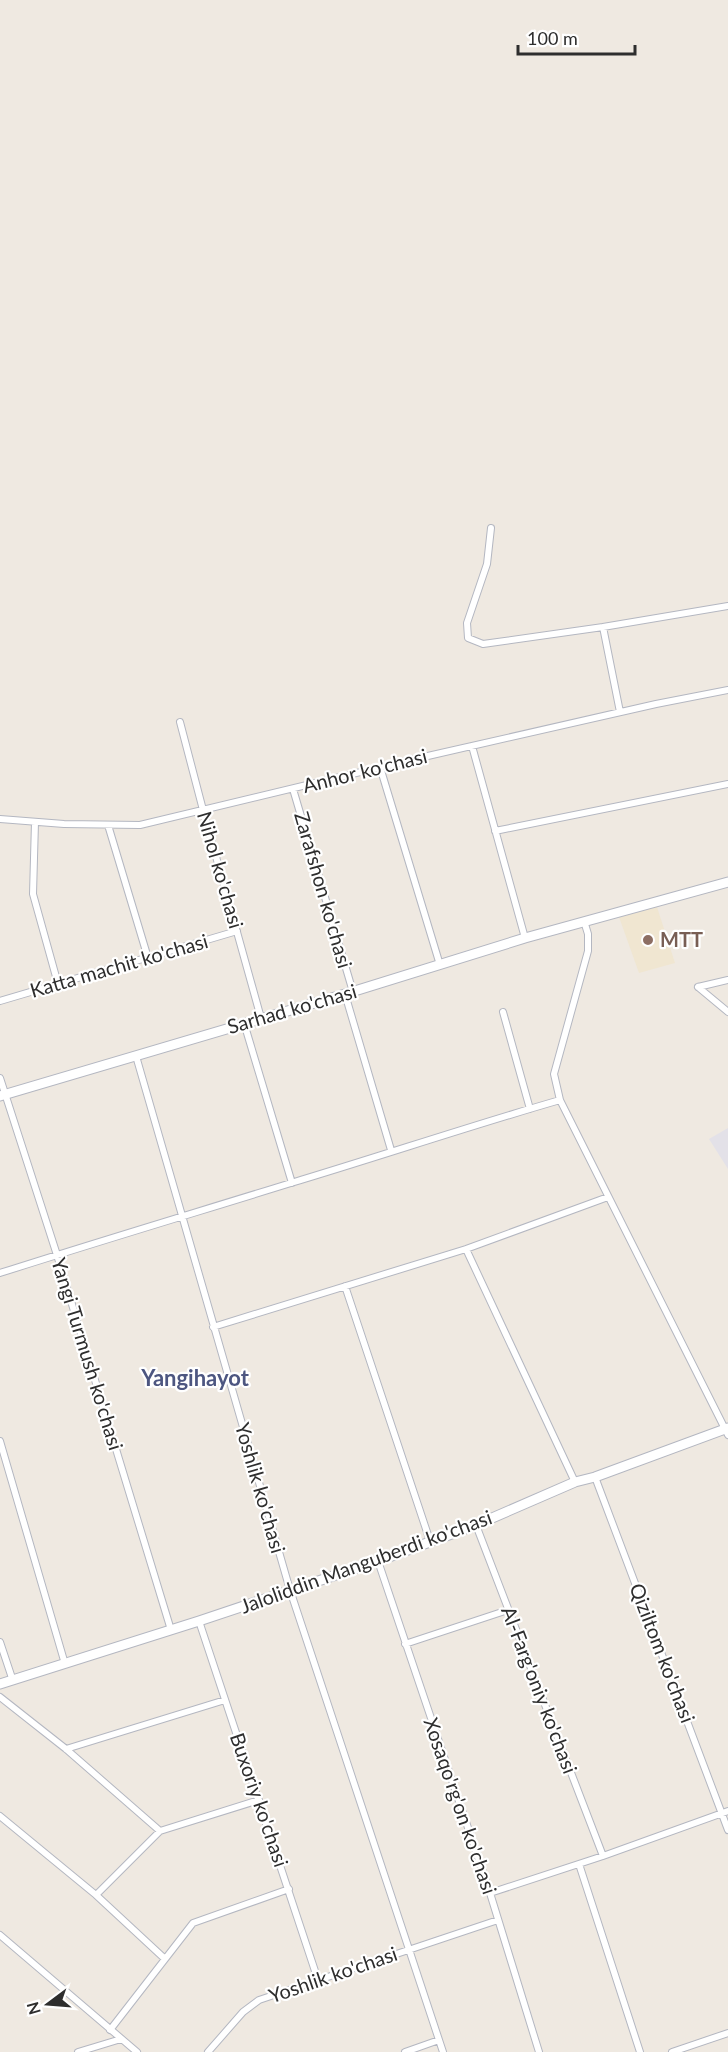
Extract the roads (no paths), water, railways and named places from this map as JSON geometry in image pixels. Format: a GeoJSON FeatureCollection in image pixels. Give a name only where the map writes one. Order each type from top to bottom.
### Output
{"type":"FeatureCollection","features":[{"type":"Feature","properties":{"kind":"street"},"geometry":{"type":"LineString","coordinates":[[491,528],[487,564],[467,623],[468,638],[483,644],[728,606]]}},
{"type":"Feature","properties":{"kind":"street"},"geometry":{"type":"LineString","coordinates":[[603,627],[620,712]]}},
{"type":"Feature","properties":{"kind":"street","name":"Anhor ko'chasi"},"geometry":{"type":"LineString","coordinates":[[0,819],[140,825],[380,767],[620,712],[728,690]]}},
{"type":"Feature","properties":{"kind":"street","name":"Nihol ko'chasi"},"geometry":{"type":"LineString","coordinates":[[180,722],[202,810],[261,1018]]}},
{"type":"Feature","properties":{"kind":"street"},"geometry":{"type":"LineString","coordinates":[[472,746],[525,938]]}},
{"type":"Feature","properties":{"kind":"street"},"geometry":{"type":"LineString","coordinates":[[380,767],[440,965]]}},
{"type":"Feature","properties":{"kind":"street"},"geometry":{"type":"LineString","coordinates":[[495,831],[728,784]]}},
{"type":"Feature","properties":{"kind":"street","name":"Zarafshon ko'chasi"},"geometry":{"type":"LineString","coordinates":[[293,789],[391,1150]]}},
{"type":"Feature","properties":{"kind":"street"},"geometry":{"type":"LineString","coordinates":[[35,822],[33,894],[58,984]]}},
{"type":"Feature","properties":{"kind":"street"},"geometry":{"type":"LineString","coordinates":[[108,825],[148,957]]}},
{"type":"Feature","properties":{"kind":"street","name":"Sarhad ko'chasi"},"geometry":{"type":"LineString","coordinates":[[3,1095],[349,993],[525,938],[728,882]]}},
{"type":"Feature","properties":{"kind":"street"},"geometry":{"type":"LineString","coordinates":[[584,921],[588,934],[588,951],[554,1074],[560,1100],[727,1431]]}},
{"type":"Feature","properties":{"kind":"street","name":"Katta machit ko'chasi"},"geometry":{"type":"LineString","coordinates":[[0,1001],[237,931]]}},
{"type":"Feature","properties":{"kind":"street"},"geometry":{"type":"LineString","coordinates":[[728,980],[698,987],[728,1012]]}},
{"type":"Feature","properties":{"kind":"street"},"geometry":{"type":"LineString","coordinates":[[503,1012],[530,1109]]}},
{"type":"Feature","properties":{"kind":"street"},"geometry":{"type":"LineString","coordinates":[[244,1023],[292,1183]]}},
{"type":"Feature","properties":{"kind":"street","name":"Yoshlik ko'chasi"},"geometry":{"type":"LineString","coordinates":[[136,1056],[290,1590],[443,2052]]}},
{"type":"Feature","properties":{"kind":"street","name":"Yangi Turmush ko'chasi"},"geometry":{"type":"LineString","coordinates":[[0,1078],[3,1095],[57,1255],[171,1630]]}},
{"type":"Feature","properties":{"kind":"street"},"geometry":{"type":"LineString","coordinates":[[0,1273],[391,1150],[560,1100]]}},
{"type":"Feature","properties":{"kind":"street"},"geometry":{"type":"LineString","coordinates":[[213,1327],[466,1249],[608,1197]]}},
{"type":"Feature","properties":{"kind":"street"},"geometry":{"type":"LineString","coordinates":[[466,1249],[576,1482]]}},
{"type":"Feature","properties":{"kind":"street"},"geometry":{"type":"LineString","coordinates":[[345,1286],[430,1541]]}},
{"type":"Feature","properties":{"kind":"street","name":"Jaloliddin Manguberdi ko'chasi"},"geometry":{"type":"LineString","coordinates":[[0,1684],[378,1561],[476,1525],[576,1482],[727,1431]]}},
{"type":"Feature","properties":{"kind":"street"},"geometry":{"type":"LineString","coordinates":[[0,1441],[65,1664]]}},
{"type":"Feature","properties":{"kind":"street","name":"Qiziltom ko'chasi"},"geometry":{"type":"LineString","coordinates":[[595,1477],[725,1812],[728,1830]]}},
{"type":"Feature","properties":{"kind":"street","name":"Al-Farg'oniy ko'chasi"},"geometry":{"type":"LineString","coordinates":[[476,1525],[603,1856]]}},
{"type":"Feature","properties":{"kind":"street","name":"Xosaqo'rg'on ko'chasi"},"geometry":{"type":"LineString","coordinates":[[378,1561],[490,1893],[539,2052]]}},
{"type":"Feature","properties":{"kind":"street"},"geometry":{"type":"LineString","coordinates":[[405,1644],[508,1610]]}},
{"type":"Feature","properties":{"kind":"street","name":"Buxoriy ko'chasi"},"geometry":{"type":"LineString","coordinates":[[199,1621],[318,1980]]}},
{"type":"Feature","properties":{"kind":"street"},"geometry":{"type":"LineString","coordinates":[[0,1642],[13,1681]]}},
{"type":"Feature","properties":{"kind":"street"},"geometry":{"type":"LineString","coordinates":[[0,1697],[66,1749],[160,1831]]}},
{"type":"Feature","properties":{"kind":"street"},"geometry":{"type":"LineString","coordinates":[[66,1749],[225,1700]]}},
{"type":"Feature","properties":{"kind":"street"},"geometry":{"type":"LineString","coordinates":[[96,1895],[160,1831],[259,1800]]}},
{"type":"Feature","properties":{"kind":"street"},"geometry":{"type":"LineString","coordinates":[[490,1893],[603,1856],[725,1812]]}},
{"type":"Feature","properties":{"kind":"street"},"geometry":{"type":"LineString","coordinates":[[0,1816],[96,1895],[165,1959]]}},
{"type":"Feature","properties":{"kind":"street"},"geometry":{"type":"LineString","coordinates":[[579,1864],[640,2052]]}},
{"type":"Feature","properties":{"kind":"street"},"geometry":{"type":"LineString","coordinates":[[110,2030],[193,1923],[289,1889]]}},
{"type":"Feature","properties":{"kind":"street","name":"Yoshlik ko'chasi"},"geometry":{"type":"LineString","coordinates":[[208,2052],[243,2012],[259,2000],[498,1920]]}},
{"type":"Feature","properties":{"kind":"street"},"geometry":{"type":"LineString","coordinates":[[0,1935],[137,2052]]}},
{"type":"Feature","properties":{"kind":"street"},"geometry":{"type":"LineString","coordinates":[[672,2052],[728,2033]]}},
{"type":"Feature","properties":{"kind":"street"},"geometry":{"type":"LineString","coordinates":[[78,2052],[122,2039]]}},
{"type":"Feature","properties":{"kind":"street"},"geometry":{"type":"LineString","coordinates":[[405,2052],[439,2040]]}},
{"type":"Feature","properties":{"kind":"place","name":"MTT"},"geometry":{"type":"Point","coordinates":[648,940]}},
{"type":"Feature","properties":{"kind":"district","name":"Yangihayot"},"geometry":{"type":"Point","coordinates":[195,1378]}}]}
